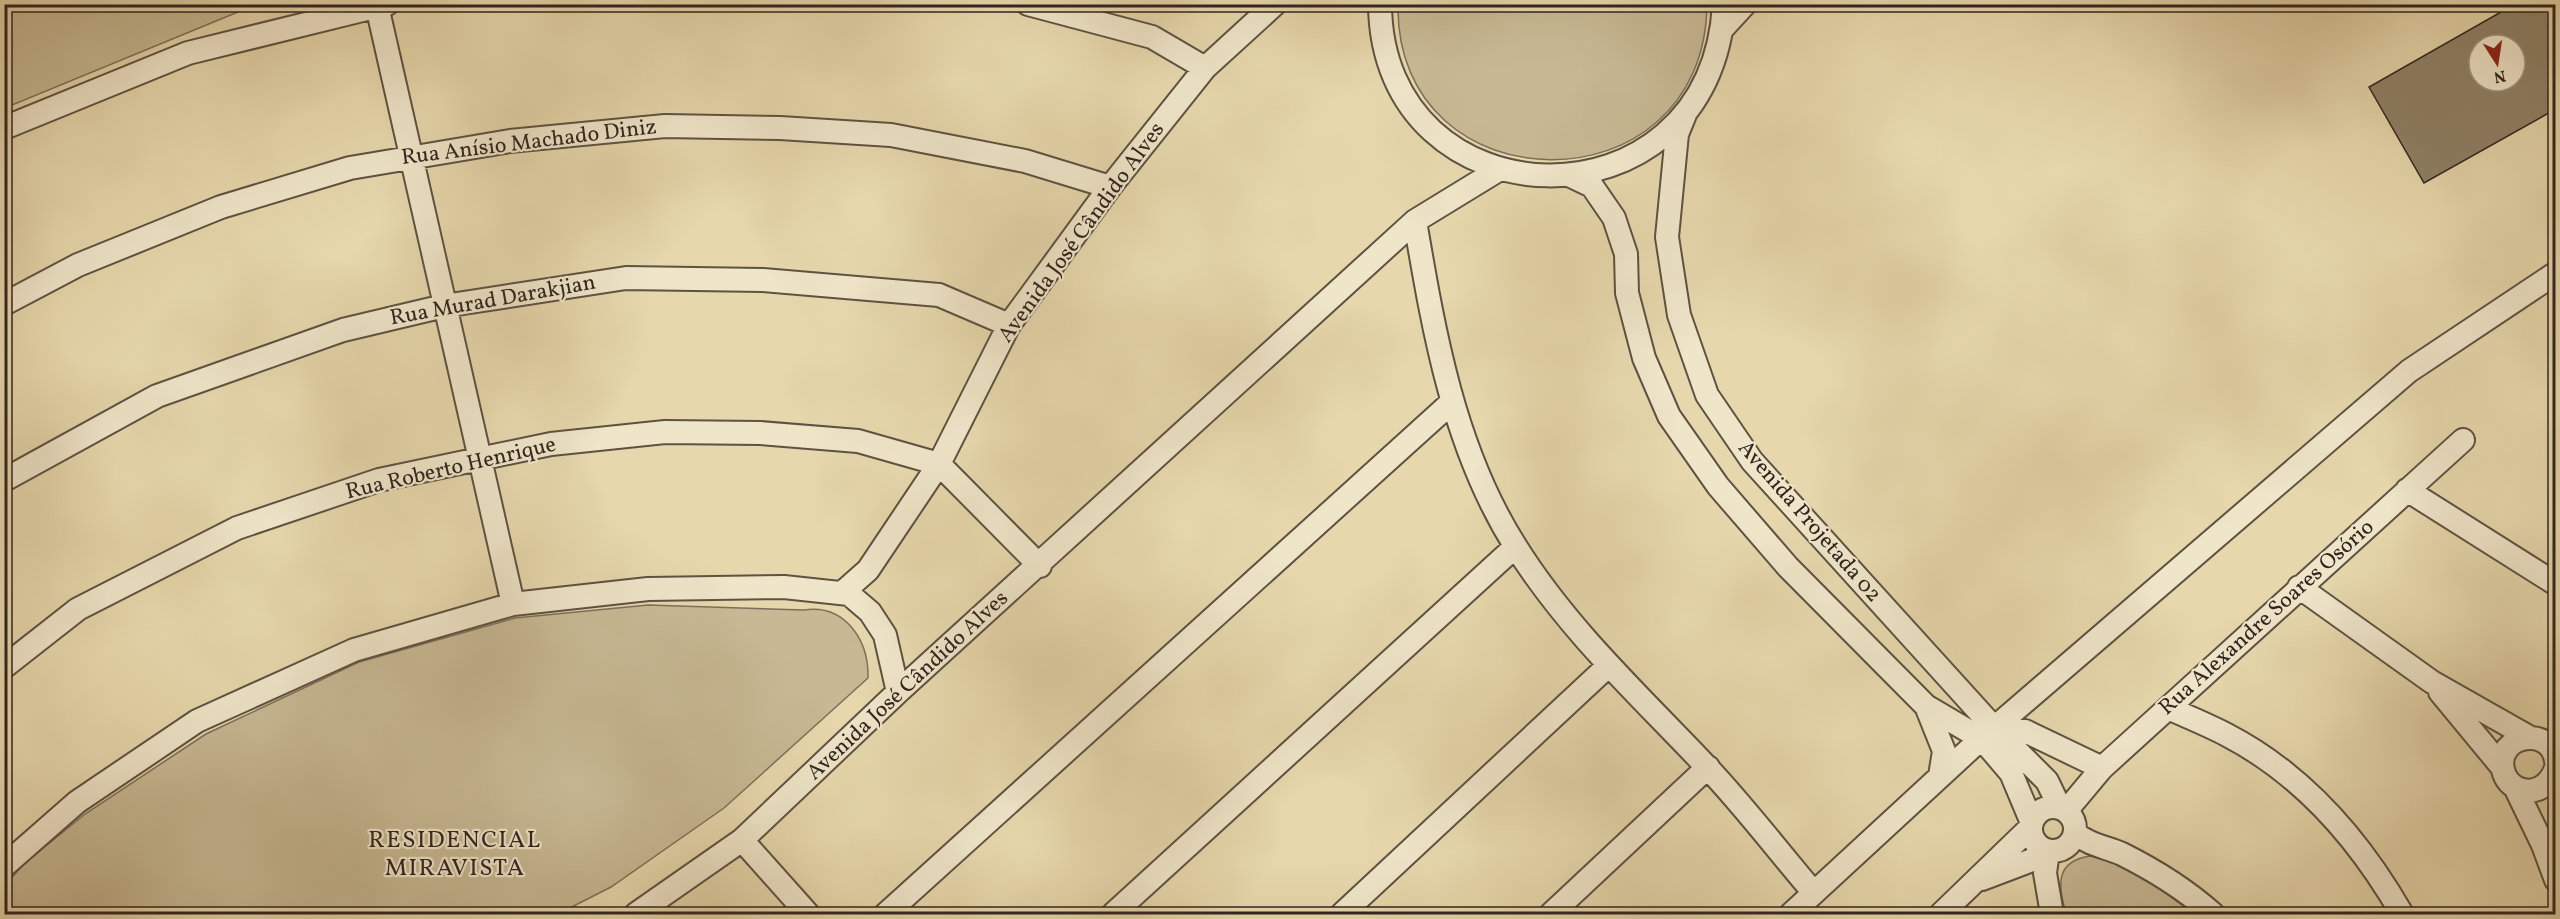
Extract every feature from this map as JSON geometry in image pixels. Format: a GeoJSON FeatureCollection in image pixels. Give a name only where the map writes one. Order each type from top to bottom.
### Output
{"type":"FeatureCollection","features":[{"type":"Feature","properties":{"kind":"street"},"geometry":{"type":"LineString","coordinates":[[1028,4],[1152,38],[1205,68]]}},
{"type":"Feature","properties":{"kind":"street","name":"Avenida José Cândido Alves"},"geometry":{"type":"LineString","coordinates":[[842,593],[868,570],[939,464],[1009,325],[1110,187],[1205,68],[1275,4]]}},
{"type":"Feature","properties":{"kind":"street"},"geometry":{"type":"LineString","coordinates":[[1380,4],[1383,40],[1389,62],[1410,103],[1440,136],[1479,161],[1500,169],[1536,176],[1571,176],[1593,172],[1635,155],[1654,143],[1686,112],[1710,73],[1722,28],[1724,4]]}},
{"type":"Feature","properties":{"kind":"street"},"geometry":{"type":"LineString","coordinates":[[1722,28],[1745,4]]}},
{"type":"Feature","properties":{"kind":"street"},"geometry":{"type":"LineString","coordinates":[[4,128],[188,53],[382,5],[411,157],[513,604]]}},
{"type":"Feature","properties":{"kind":"street","name":"Avenida Projetada 02"},"geometry":{"type":"LineString","coordinates":[[1686,112],[1677,134],[1667,237],[1679,315],[1707,395],[1752,461],[1989,734],[2047,781],[2070,814]]}},
{"type":"Feature","properties":{"kind":"street","name":"Rua Anísio Machado Diniz"},"geometry":{"type":"LineString","coordinates":[[4,304],[78,265],[221,207],[350,168],[510,141],[665,126],[780,128],[891,135],[1026,161],[1110,187]]}},
{"type":"Feature","properties":{"kind":"street","name":"Avenida José Cândido Alves"},"geometry":{"type":"LineString","coordinates":[[636,915],[742,840],[898,692],[1040,566],[1415,221],[1500,169]]}},
{"type":"Feature","properties":{"kind":"street","name":"Avenida Projetada 02"},"geometry":{"type":"LineString","coordinates":[[1571,176],[1592,186],[1614,218],[1626,254],[1627,292],[1644,358],[1669,416],[1718,486],[1788,567],[1926,706],[1989,734],[2011,773],[2031,825]]}},
{"type":"Feature","properties":{"kind":"street"},"geometry":{"type":"LineString","coordinates":[[1415,221],[1429,301],[1452,402],[1484,486],[1515,547],[1558,607],[1608,666],[1708,767],[1814,893]]}},
{"type":"Feature","properties":{"kind":"street"},"geometry":{"type":"LineString","coordinates":[[1791,915],[1940,776],[2409,371],[2556,273]]}},
{"type":"Feature","properties":{"kind":"street","name":"Rua Murad Darakjian"},"geometry":{"type":"LineString","coordinates":[[4,480],[157,396],[343,330],[444,306],[626,278],[764,280],[939,295],[1009,325]]}},
{"type":"Feature","properties":{"kind":"street"},"geometry":{"type":"LineString","coordinates":[[886,915],[1452,402]]}},
{"type":"Feature","properties":{"kind":"street","name":"Rua Roberto Henrique"},"geometry":{"type":"LineString","coordinates":[[4,667],[78,609],[237,528],[379,480],[551,444],[665,432],[760,433],[858,441],[939,464]]}},
{"type":"Feature","properties":{"kind":"street","name":"Rua Alexandre Soares Osório"},"geometry":{"type":"LineString","coordinates":[[2070,814],[2102,768],[2463,440]]}},
{"type":"Feature","properties":{"kind":"street"},"geometry":{"type":"LineString","coordinates":[[939,464],[1040,566]]}},
{"type":"Feature","properties":{"kind":"street"},"geometry":{"type":"LineString","coordinates":[[2407,490],[2556,584]]}},
{"type":"Feature","properties":{"kind":"street"},"geometry":{"type":"LineString","coordinates":[[1113,915],[1515,547]]}},
{"type":"Feature","properties":{"kind":"street"},"geometry":{"type":"LineString","coordinates":[[2299,587],[2432,682],[2529,737],[2545,742],[2548,768],[2543,845],[2556,880]]}},
{"type":"Feature","properties":{"kind":"street"},"geometry":{"type":"LineString","coordinates":[[8,854],[77,802],[197,721],[354,650],[513,604],[648,589],[784,588],[849,594],[870,612],[885,635],[898,692]]}},
{"type":"Feature","properties":{"kind":"street"},"geometry":{"type":"LineString","coordinates":[[1342,915],[1608,666]]}},
{"type":"Feature","properties":{"kind":"street"},"geometry":{"type":"LineString","coordinates":[[2432,682],[2502,767],[2504,775],[2548,768]]}},
{"type":"Feature","properties":{"kind":"street","name":"Avenida Projetada 02"},"geometry":{"type":"LineString","coordinates":[[1926,706],[1944,751],[1940,776]]}},
{"type":"Feature","properties":{"kind":"street"},"geometry":{"type":"LineString","coordinates":[[2168,708],[2229,735],[2284,772],[2333,816],[2375,867],[2403,915]]}},
{"type":"Feature","properties":{"kind":"street"},"geometry":{"type":"LineString","coordinates":[[1989,734],[2025,731],[2102,768]]}},
{"type":"Feature","properties":{"kind":"street"},"geometry":{"type":"LineString","coordinates":[[2502,767],[2506,750],[2520,738],[2529,737]]}},
{"type":"Feature","properties":{"kind":"street"},"geometry":{"type":"LineString","coordinates":[[1551,915],[1708,767]]}},
{"type":"Feature","properties":{"kind":"street"},"geometry":{"type":"LineString","coordinates":[[1941,915],[2031,825],[2039,811],[2053,807],[2070,814],[2086,842],[2116,851],[2155,870],[2191,894],[2213,915]]}},
{"type":"Feature","properties":{"kind":"street"},"geometry":{"type":"LineString","coordinates":[[2031,825],[2036,843],[2047,850],[2058,851],[2066,847],[2070,814]]}},
{"type":"Feature","properties":{"kind":"street"},"geometry":{"type":"LineString","coordinates":[[742,840],[808,915]]}},
{"type":"Feature","properties":{"kind":"street"},"geometry":{"type":"LineString","coordinates":[[1978,880],[2032,860],[2047,850]]}},
{"type":"Feature","properties":{"kind":"street"},"geometry":{"type":"LineString","coordinates":[[2047,850],[2044,873],[2052,915]]}},
{"type":"Feature","properties":{"kind":"shaded area"},"geometry":{"type":"Polygon","coordinates":[[[5,4],[255,4],[255,5],[5,108],[5,4]]]}},
{"type":"Feature","properties":{"kind":"shaded area"},"geometry":{"type":"Polygon","coordinates":[[[1707,4],[1693,73],[1657,121],[1608,150],[1551,160],[1494,150],[1445,120],[1410,72],[1398,5],[1707,4]]]}},
{"type":"Feature","properties":{"kind":"shaded area"},"geometry":{"type":"Polygon","coordinates":[[[648,605],[819,610],[831,613],[843,619],[859,638],[864,650],[868,678],[724,808],[611,887],[558,914],[5,914],[5,885],[25,863],[85,814],[206,734],[359,662],[515,618],[648,605]]]}},
{"type":"Feature","properties":{"kind":"shaded area"},"geometry":{"type":"Polygon","coordinates":[[[2091,856],[2132,872],[2194,914],[2066,914],[2061,885],[2065,869],[2070,863],[2091,856]]]}},
{"type":"Feature","properties":{"kind":"building"},"geometry":{"type":"Polygon","coordinates":[[[2515,4],[2556,4],[2556,109],[2424,183],[2369,87],[2515,4]]]}},
{"type":"Feature","properties":{"kind":"district","name":"RESIDENCIAL MIRAVISTA"},"geometry":{"type":"Point","coordinates":[455,855]}}]}
